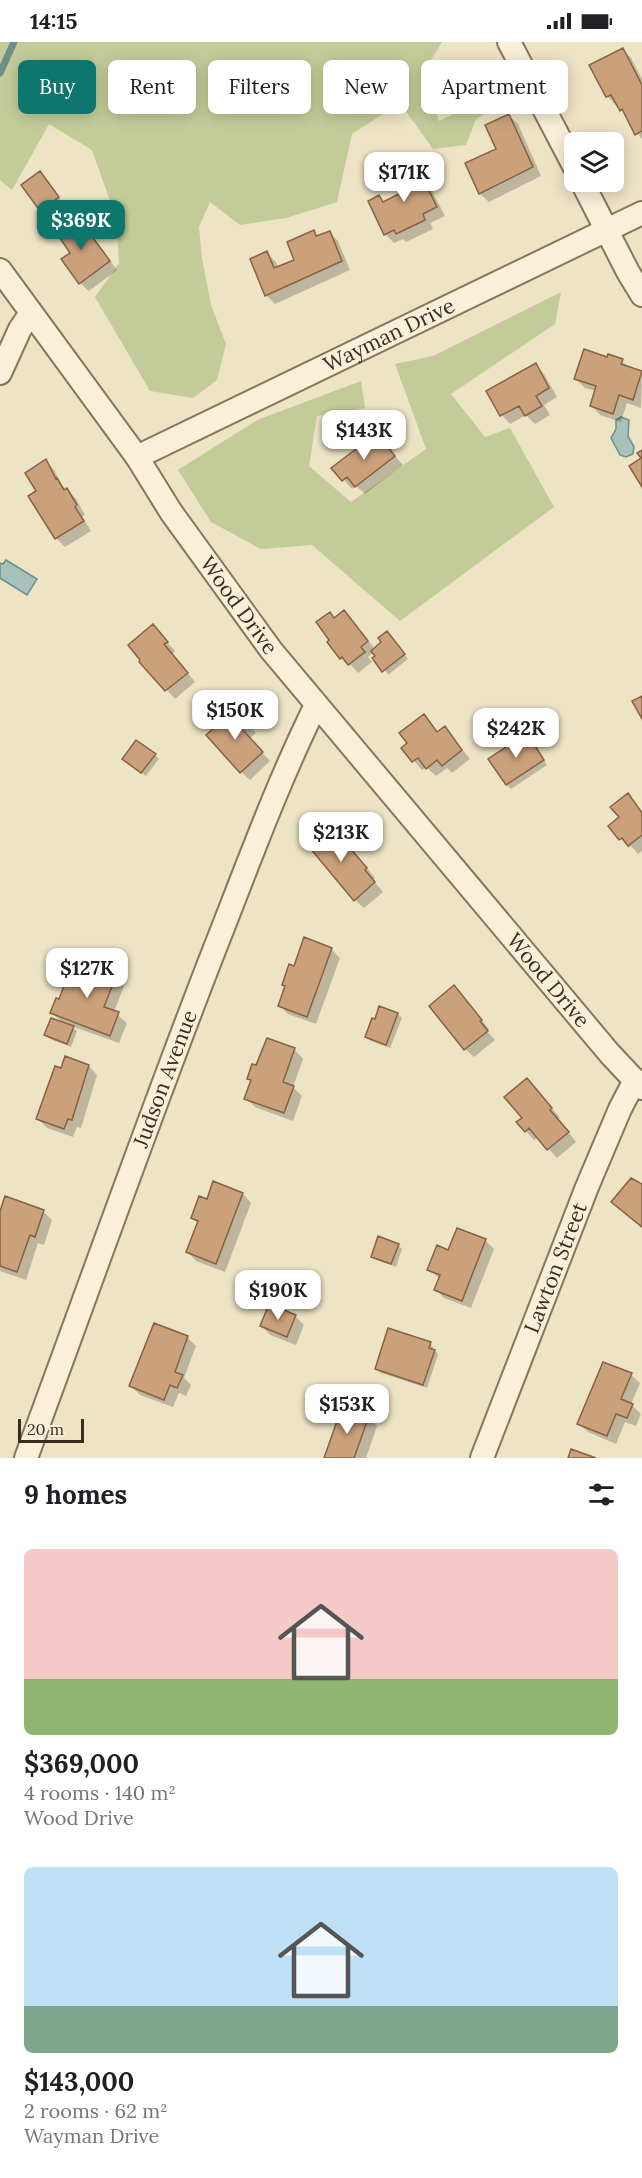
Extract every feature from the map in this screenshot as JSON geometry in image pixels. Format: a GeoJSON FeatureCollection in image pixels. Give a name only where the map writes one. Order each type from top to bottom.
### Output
{"type":"FeatureCollection","features":[{"type":"Feature","properties":{"kind":"street"},"geometry":{"type":"LineString","coordinates":[[509,42],[564,147]]}},
{"type":"Feature","properties":{"kind":"street"},"geometry":{"type":"LineString","coordinates":[[587,192],[642,295]]}},
{"type":"Feature","properties":{"kind":"street","name":"Wayman Drive"},"geometry":{"type":"LineString","coordinates":[[136,457],[642,213]]}},
{"type":"Feature","properties":{"kind":"street","name":"Wood Drive"},"geometry":{"type":"LineString","coordinates":[[0,270],[136,457],[219,580],[316,705],[602,1045],[638,1084]]}},
{"type":"Feature","properties":{"kind":"street"},"geometry":{"type":"LineString","coordinates":[[0,373],[20,329],[31,313]]}},
{"type":"Feature","properties":{"kind":"street","name":"Judson Avenue"},"geometry":{"type":"LineString","coordinates":[[26,1458],[192,1008],[291,759],[316,705]]}},
{"type":"Feature","properties":{"kind":"street","name":"Lawton Street"},"geometry":{"type":"LineString","coordinates":[[482,1458],[587,1187],[620,1109],[638,1084]]}},
{"type":"Feature","properties":{"kind":"green space"},"geometry":{"type":"Polygon","coordinates":[[[0,42],[442,42],[431,60],[421,60],[421,114],[437,114],[439,121],[453,114],[484,114],[476,119],[466,145],[433,149],[408,114],[409,60],[323,60],[323,114],[383,114],[352,134],[337,202],[286,218],[240,225],[210,202],[199,227],[202,258],[211,305],[226,344],[217,380],[193,398],[150,391],[95,297],[119,263],[116,218],[92,150],[49,124],[12,190],[0,180],[0,42]]]}},
{"type":"Feature","properties":{"kind":"green space"},"geometry":{"type":"Polygon","coordinates":[[[561,292],[555,324],[451,394],[485,437],[510,428],[554,507],[400,621],[312,545],[261,549],[211,522],[178,470],[257,420],[361,381],[365,408],[317,416],[309,466],[351,502],[426,449],[395,364],[433,356],[561,292]]]}},
{"type":"Feature","properties":{"kind":"water"},"geometry":{"type":"Polygon","coordinates":[[[621,417],[629,420],[628,436],[634,447],[633,454],[626,457],[620,455],[611,438],[616,429],[616,420],[621,417]]]}},
{"type":"Feature","properties":{"kind":"water"},"geometry":{"type":"Polygon","coordinates":[[[6,560],[37,579],[27,595],[0,578],[0,563],[3,564],[6,560]]]}},
{"type":"Feature","properties":{"kind":"building"},"geometry":{"type":"Polygon","coordinates":[[[623,48],[642,85],[642,131],[635,135],[622,109],[620,111],[611,95],[606,97],[589,65],[623,48]]]}},
{"type":"Feature","properties":{"kind":"building"},"geometry":{"type":"Polygon","coordinates":[[[509,114],[533,167],[479,194],[465,163],[496,149],[485,125],[509,114]]]}},
{"type":"Feature","properties":{"kind":"building"},"geometry":{"type":"Polygon","coordinates":[[[414,160],[437,207],[423,214],[425,220],[396,234],[394,230],[384,235],[368,201],[379,195],[383,202],[407,190],[397,169],[414,160]]]}},
{"type":"Feature","properties":{"kind":"building"},"geometry":{"type":"Polygon","coordinates":[[[40,171],[59,197],[40,211],[21,185],[40,171]]]}},
{"type":"Feature","properties":{"kind":"building"},"geometry":{"type":"Polygon","coordinates":[[[77,216],[110,261],[79,284],[61,259],[70,253],[56,232],[77,216]]]}},
{"type":"Feature","properties":{"kind":"building"},"geometry":{"type":"Polygon","coordinates":[[[314,230],[316,236],[330,231],[342,261],[265,296],[250,259],[267,251],[274,268],[294,260],[287,242],[314,230]]]}},
{"type":"Feature","properties":{"kind":"building"},"geometry":{"type":"Polygon","coordinates":[[[584,349],[607,357],[608,354],[623,359],[621,364],[642,371],[633,400],[619,395],[613,414],[590,406],[596,386],[574,379],[584,349]]]}},
{"type":"Feature","properties":{"kind":"building"},"geometry":{"type":"Polygon","coordinates":[[[536,363],[549,388],[536,396],[542,406],[525,416],[519,406],[500,416],[486,391],[536,363]]]}},
{"type":"Feature","properties":{"kind":"building"},"geometry":{"type":"Polygon","coordinates":[[[377,433],[395,456],[355,487],[347,477],[342,481],[331,468],[377,433]]]}},
{"type":"Feature","properties":{"kind":"building"},"geometry":{"type":"Polygon","coordinates":[[[642,450],[642,487],[629,466],[641,458],[637,453],[642,450]]]}},
{"type":"Feature","properties":{"kind":"building"},"geometry":{"type":"Polygon","coordinates":[[[46,459],[56,479],[64,490],[67,488],[84,521],[55,539],[28,496],[36,491],[25,473],[46,459]]]}},
{"type":"Feature","properties":{"kind":"building"},"geometry":{"type":"Polygon","coordinates":[[[344,610],[368,641],[361,647],[365,652],[348,665],[342,657],[340,659],[327,642],[329,640],[316,622],[330,612],[334,618],[344,610]]]}},
{"type":"Feature","properties":{"kind":"building"},"geometry":{"type":"Polygon","coordinates":[[[153,624],[168,642],[164,644],[188,673],[165,691],[139,662],[140,660],[128,645],[153,624]]]}},
{"type":"Feature","properties":{"kind":"building"},"geometry":{"type":"Polygon","coordinates":[[[387,631],[405,654],[382,672],[372,658],[375,656],[371,651],[381,642],[378,638],[387,631]]]}},
{"type":"Feature","properties":{"kind":"building"},"geometry":{"type":"Polygon","coordinates":[[[642,696],[642,719],[632,701],[642,696]]]}},
{"type":"Feature","properties":{"kind":"building"},"geometry":{"type":"Polygon","coordinates":[[[235,709],[248,723],[242,729],[263,752],[240,773],[206,735],[235,709]]]}},
{"type":"Feature","properties":{"kind":"building"},"geometry":{"type":"Polygon","coordinates":[[[424,714],[437,732],[445,726],[462,750],[442,766],[437,760],[426,769],[418,758],[412,762],[401,748],[407,743],[399,733],[424,714]]]}},
{"type":"Feature","properties":{"kind":"building"},"geometry":{"type":"Polygon","coordinates":[[[527,733],[544,760],[506,785],[488,759],[527,733]]]}},
{"type":"Feature","properties":{"kind":"building"},"geometry":{"type":"Polygon","coordinates":[[[136,740],[156,754],[141,773],[122,759],[136,740]]]}},
{"type":"Feature","properties":{"kind":"building"},"geometry":{"type":"Polygon","coordinates":[[[628,793],[642,813],[642,835],[628,846],[622,838],[619,840],[608,826],[619,817],[610,807],[628,793]]]}},
{"type":"Feature","properties":{"kind":"building"},"geometry":{"type":"Polygon","coordinates":[[[324,826],[339,844],[342,842],[348,849],[350,848],[367,868],[365,870],[375,882],[354,901],[305,842],[324,826]]]}},
{"type":"Feature","properties":{"kind":"building"},"geometry":{"type":"Polygon","coordinates":[[[304,937],[332,948],[307,1017],[278,1006],[289,964],[294,966],[304,937]]]}},
{"type":"Feature","properties":{"kind":"building"},"geometry":{"type":"Polygon","coordinates":[[[74,960],[116,976],[104,1007],[119,1012],[110,1036],[50,1013],[56,998],[59,999],[74,960]]]}},
{"type":"Feature","properties":{"kind":"building"},"geometry":{"type":"Polygon","coordinates":[[[454,985],[488,1031],[464,1050],[429,1006],[454,985]]]}},
{"type":"Feature","properties":{"kind":"building"},"geometry":{"type":"Polygon","coordinates":[[[379,1006],[398,1013],[386,1045],[365,1037],[379,1006]]]}},
{"type":"Feature","properties":{"kind":"building"},"geometry":{"type":"Polygon","coordinates":[[[51,1018],[74,1026],[67,1044],[44,1035],[51,1018]]]}},
{"type":"Feature","properties":{"kind":"building"},"geometry":{"type":"Polygon","coordinates":[[[267,1038],[295,1048],[283,1082],[294,1086],[284,1113],[244,1099],[251,1080],[247,1079],[252,1064],[256,1065],[267,1038]]]}},
{"type":"Feature","properties":{"kind":"building"},"geometry":{"type":"Polygon","coordinates":[[[65,1056],[89,1065],[72,1120],[68,1119],[64,1129],[36,1119],[55,1066],[61,1068],[65,1056]]]}},
{"type":"Feature","properties":{"kind":"building"},"geometry":{"type":"Polygon","coordinates":[[[527,1078],[569,1132],[547,1150],[529,1128],[525,1132],[516,1122],[522,1118],[504,1097],[527,1078]]]}},
{"type":"Feature","properties":{"kind":"building"},"geometry":{"type":"Polygon","coordinates":[[[631,1178],[642,1184],[642,1227],[611,1202],[631,1178]]]}},
{"type":"Feature","properties":{"kind":"building"},"geometry":{"type":"Polygon","coordinates":[[[213,1181],[243,1193],[216,1264],[186,1252],[198,1221],[191,1218],[199,1196],[207,1199],[213,1181]]]}},
{"type":"Feature","properties":{"kind":"building"},"geometry":{"type":"Polygon","coordinates":[[[5,1196],[44,1210],[35,1237],[30,1235],[17,1272],[0,1266],[0,1211],[5,1196]]]}},
{"type":"Feature","properties":{"kind":"building"},"geometry":{"type":"Polygon","coordinates":[[[457,1228],[486,1239],[462,1301],[434,1290],[440,1275],[427,1270],[437,1245],[448,1250],[457,1228]]]}},
{"type":"Feature","properties":{"kind":"building"},"geometry":{"type":"Polygon","coordinates":[[[378,1236],[399,1244],[391,1264],[371,1257],[378,1236]]]}},
{"type":"Feature","properties":{"kind":"building"},"geometry":{"type":"Polygon","coordinates":[[[269,1304],[296,1315],[287,1337],[260,1326],[269,1304]]]}},
{"type":"Feature","properties":{"kind":"building"},"geometry":{"type":"Polygon","coordinates":[[[154,1323],[188,1336],[175,1372],[183,1375],[177,1388],[170,1385],[164,1400],[129,1386],[154,1323]]]}},
{"type":"Feature","properties":{"kind":"building"},"geometry":{"type":"Polygon","coordinates":[[[388,1328],[431,1342],[429,1348],[435,1350],[423,1385],[375,1369],[388,1328]]]}},
{"type":"Feature","properties":{"kind":"building"},"geometry":{"type":"Polygon","coordinates":[[[603,1362],[632,1373],[621,1399],[633,1404],[627,1418],[616,1414],[607,1436],[577,1424],[603,1362]]]}},
{"type":"Feature","properties":{"kind":"building"},"geometry":{"type":"Polygon","coordinates":[[[342,1407],[369,1416],[354,1458],[324,1458],[342,1407]]]}},
{"type":"Feature","properties":{"kind":"building"},"geometry":{"type":"Polygon","coordinates":[[[571,1449],[596,1458],[568,1458],[571,1449]]]}},
{"type":"Feature","properties":{"kind":"waterway"},"geometry":{"type":"LineString","coordinates":[[0,73],[14,42]]}}]}
